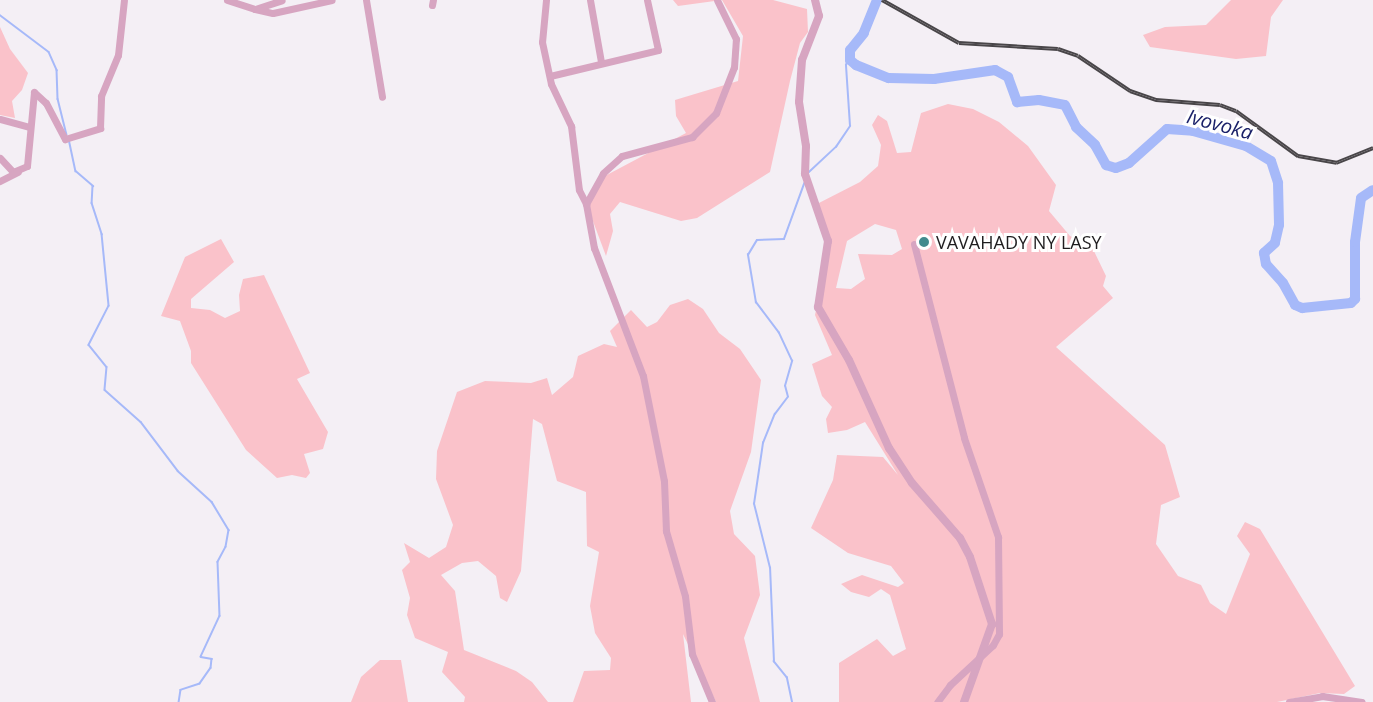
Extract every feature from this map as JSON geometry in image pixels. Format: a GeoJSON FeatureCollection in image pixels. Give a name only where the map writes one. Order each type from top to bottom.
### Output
{"type":"FeatureCollection","features":[{"type":"Feature","properties":{"kind":"street"},"geometry":{"type":"LineString","coordinates":[[0,181],[18,172],[30,158],[29,127],[32,95],[37,93],[65,139],[100,128],[101,96],[118,55],[124,0]]}},
{"type":"Feature","properties":{"kind":"street"},"geometry":{"type":"LineString","coordinates":[[227,0],[273,13],[332,0]]}},
{"type":"Feature","properties":{"kind":"street"},"geometry":{"type":"LineString","coordinates":[[255,9],[282,0]]}},
{"type":"Feature","properties":{"kind":"street"},"geometry":{"type":"LineString","coordinates":[[366,0],[382,97]]}},
{"type":"Feature","properties":{"kind":"street"},"geometry":{"type":"LineString","coordinates":[[546,0],[542,42],[550,76],[571,126],[579,190],[586,204],[594,248],[643,376],[659,452],[666,531],[686,596],[692,654],[712,702]]}},
{"type":"Feature","properties":{"kind":"street"},"geometry":{"type":"LineString","coordinates":[[590,0],[601,62]]}},
{"type":"Feature","properties":{"kind":"street"},"geometry":{"type":"LineString","coordinates":[[550,76],[658,50],[648,0]]}},
{"type":"Feature","properties":{"kind":"street"},"geometry":{"type":"LineString","coordinates":[[586,204],[603,174],[622,156],[692,137],[716,113],[734,67],[736,39],[717,0]]}},
{"type":"Feature","properties":{"kind":"street"},"geometry":{"type":"LineString","coordinates":[[815,0],[819,16],[803,54],[800,82],[806,178],[828,241],[819,295],[820,316],[849,360],[889,448],[912,483],[960,538],[970,557],[992,624],[983,655],[964,702]]}},
{"type":"Feature","properties":{"kind":"street"},"geometry":{"type":"LineString","coordinates":[[0,119],[29,127]]}},
{"type":"Feature","properties":{"kind":"street"},"geometry":{"type":"LineString","coordinates":[[0,158],[10,170],[18,172]]}},
{"type":"Feature","properties":{"kind":"street"},"geometry":{"type":"LineString","coordinates":[[914,244],[960,421],[998,537],[999,634],[983,655],[950,685],[937,702]]}},
{"type":"Feature","properties":{"kind":"street"},"geometry":{"type":"LineString","coordinates":[[1289,702],[1322,696],[1362,702]]}},
{"type":"Feature","properties":{"kind":"shaded area"},"geometry":{"type":"Polygon","coordinates":[[[673,0],[722,0],[678,6],[673,0]]]}},
{"type":"Feature","properties":{"kind":"shaded area"},"geometry":{"type":"Polygon","coordinates":[[[722,0],[773,0],[807,9],[808,32],[800,43],[770,172],[697,218],[681,221],[620,202],[610,214],[613,231],[606,256],[588,208],[603,177],[686,133],[676,116],[675,100],[738,81],[743,36],[722,0]]]}},
{"type":"Feature","properties":{"kind":"shaded area"},"geometry":{"type":"Polygon","coordinates":[[[1231,0],[1283,0],[1271,17],[1266,56],[1236,59],[1150,47],[1143,35],[1165,27],[1206,25],[1231,0]]]}},
{"type":"Feature","properties":{"kind":"shaded area"},"geometry":{"type":"Polygon","coordinates":[[[0,27],[10,49],[28,73],[22,90],[12,101],[15,118],[0,115],[0,27]]]}},
{"type":"Feature","properties":{"kind":"shaded area"},"geometry":{"type":"Polygon","coordinates":[[[948,104],[973,109],[999,122],[1028,146],[1056,185],[1049,211],[1070,236],[1092,247],[1106,276],[1103,286],[1113,298],[1056,347],[1165,445],[1180,497],[1161,505],[1156,544],[1178,576],[1201,585],[1210,603],[1226,614],[1250,554],[1237,536],[1245,522],[1260,529],[1355,686],[1344,694],[1320,693],[1277,702],[839,702],[839,663],[877,639],[893,656],[906,649],[890,595],[881,589],[869,597],[851,592],[841,584],[862,575],[898,587],[904,583],[891,566],[848,553],[811,528],[833,480],[837,455],[883,457],[898,475],[865,422],[847,430],[828,433],[826,419],[832,407],[822,396],[812,364],[832,355],[815,315],[828,252],[815,205],[860,182],[878,166],[881,145],[872,125],[878,115],[887,121],[897,153],[911,152],[921,113],[948,104]],[[875,224],[847,241],[836,288],[851,289],[865,279],[858,254],[892,255],[902,249],[896,230],[875,224]]]}},
{"type":"Feature","properties":{"kind":"shaded area"},"geometry":{"type":"Polygon","coordinates":[[[221,239],[234,262],[191,299],[191,308],[210,310],[225,318],[240,311],[239,295],[243,279],[264,275],[310,373],[297,379],[328,432],[323,449],[304,454],[310,473],[306,478],[292,475],[277,478],[246,450],[191,363],[191,351],[180,321],[161,316],[185,257],[221,239]]]}},
{"type":"Feature","properties":{"kind":"shaded area"},"geometry":{"type":"Polygon","coordinates":[[[688,299],[703,309],[719,333],[740,349],[761,380],[751,452],[730,511],[734,534],[755,556],[760,595],[744,638],[760,702],[716,702],[683,634],[691,702],[573,702],[584,671],[610,670],[611,658],[595,633],[590,606],[599,552],[587,546],[586,492],[557,481],[542,424],[533,419],[521,571],[507,602],[500,598],[496,576],[478,561],[462,563],[441,575],[455,591],[464,650],[516,671],[532,682],[548,702],[464,702],[465,697],[442,672],[448,652],[415,638],[407,615],[410,598],[402,570],[410,562],[404,543],[429,558],[446,547],[453,525],[436,479],[437,451],[457,392],[485,381],[531,383],[547,378],[552,395],[573,377],[578,356],[604,344],[617,347],[610,331],[631,310],[647,327],[657,322],[670,305],[688,299]]]}},
{"type":"Feature","properties":{"kind":"shaded area"},"geometry":{"type":"Polygon","coordinates":[[[380,660],[401,660],[408,702],[351,702],[361,677],[380,660]]]}},
{"type":"Feature","properties":{"kind":"waterway","name":"Ivovoka"},"geometry":{"type":"LineString","coordinates":[[877,0],[864,33],[850,50],[850,60],[856,65],[889,78],[934,79],[995,70],[1008,77],[1017,102],[1039,100],[1065,105],[1076,127],[1095,145],[1106,165],[1116,168],[1129,163],[1167,129],[1193,131],[1246,146],[1271,161],[1278,183],[1279,225],[1275,243],[1264,253],[1266,264],[1283,283],[1295,305],[1302,308],[1351,303],[1355,299],[1355,242],[1361,198],[1373,190]]}},
{"type":"Feature","properties":{"kind":"waterway"},"geometry":{"type":"LineString","coordinates":[[0,15],[49,52],[57,70],[58,99],[67,135]]}},
{"type":"Feature","properties":{"kind":"waterway"},"geometry":{"type":"LineString","coordinates":[[809,172],[836,147],[850,126],[846,65],[850,55]]}},
{"type":"Feature","properties":{"kind":"waterway"},"geometry":{"type":"LineString","coordinates":[[69,139],[76,171],[93,186],[92,203],[102,234],[109,306],[89,345],[107,367],[105,390],[141,422],[178,471],[212,502],[229,530],[226,547],[218,562],[220,616],[201,657],[212,659],[211,668],[200,684],[181,690],[179,702]]}},
{"type":"Feature","properties":{"kind":"waterway"},"geometry":{"type":"LineString","coordinates":[[792,702],[787,678],[774,662],[770,568],[754,504],[763,443],[775,414],[788,397],[785,386],[792,361],[779,333],[756,303],[748,255],[757,240],[784,239],[804,184]]}},
{"type":"Feature","properties":{"kind":"railway"},"geometry":{"type":"LineString","coordinates":[[882,0],[959,43],[1058,49],[1078,56],[1130,91],[1156,100],[1220,105],[1236,111],[1298,156],[1336,163],[1373,148]]}},
{"type":"Feature","properties":{"kind":"place","name":"VAVAHADY NY LASY"},"geometry":{"type":"Point","coordinates":[924,242]}}]}
